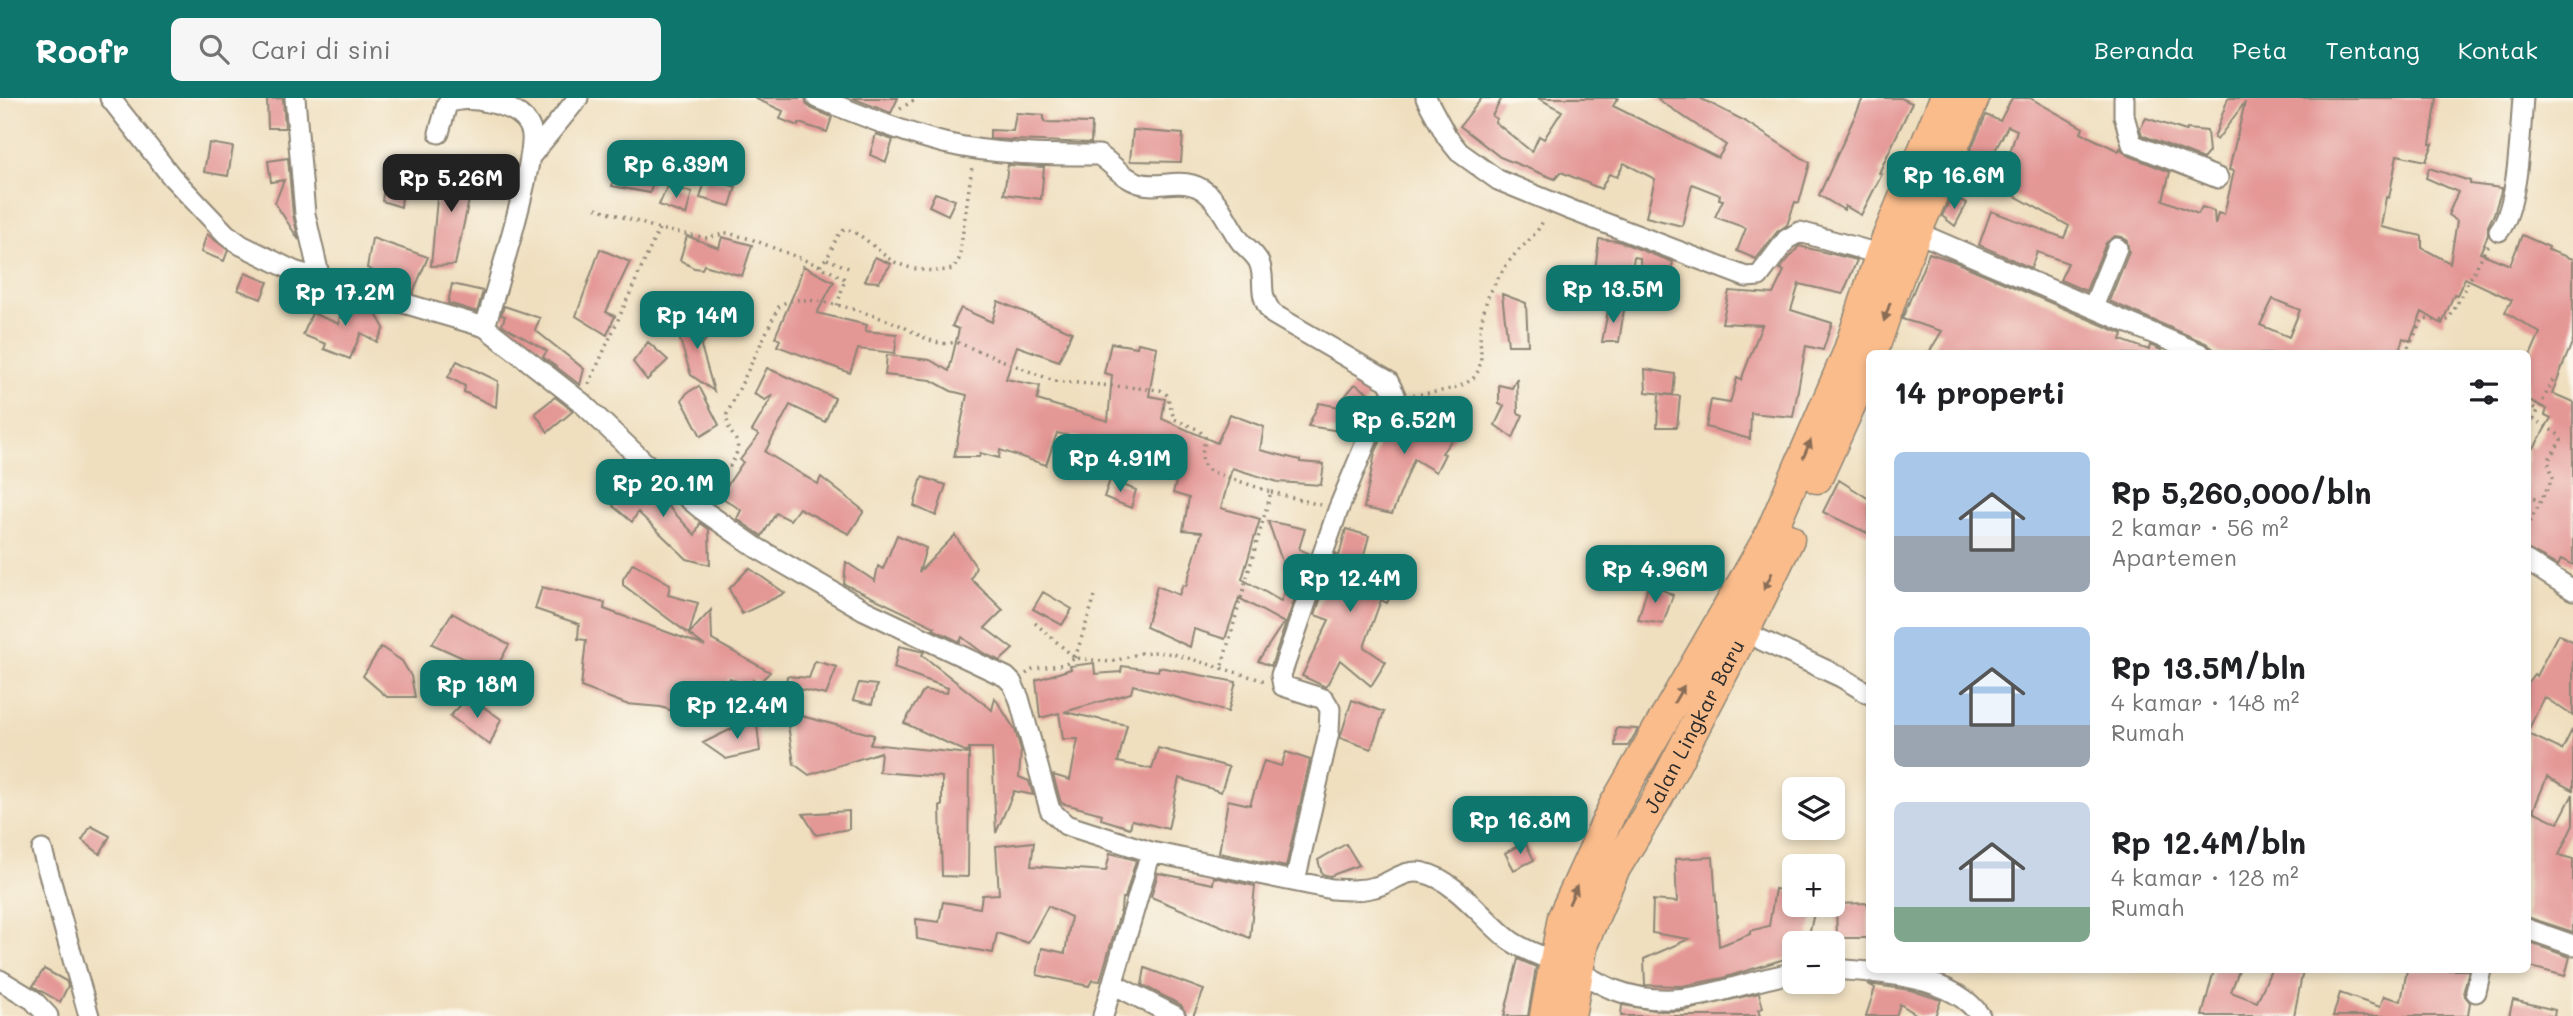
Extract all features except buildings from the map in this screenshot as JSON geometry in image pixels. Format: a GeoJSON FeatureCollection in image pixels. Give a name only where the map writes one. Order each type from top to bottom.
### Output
{"type":"FeatureCollection","features":[{"type":"Feature","properties":{"kind":"highway","name":"Jalan Lingkar Baru"},"geometry":{"type":"LineString","coordinates":[[1570,1016],[1563,917],[1614,806],[1769,537],[1892,257],[1945,98]]}},
{"type":"Feature","properties":{"kind":"highway","name":"Jalan Lingkar Baru"},"geometry":{"type":"LineString","coordinates":[[1873,350],[1892,257],[1916,232],[1974,98]]}},
{"type":"Feature","properties":{"kind":"highway","name":"Jalan Lingkar Baru"},"geometry":{"type":"LineString","coordinates":[[1545,1016],[1566,965],[1583,943],[1614,870],[1657,799],[1744,632],[1866,370]]}},
{"type":"Feature","properties":{"kind":"street"},"geometry":{"type":"LineString","coordinates":[[110,98],[172,177],[226,234],[256,253],[294,271],[485,327],[581,402],[643,461],[681,492],[757,548],[864,610],[1006,677],[1020,698],[1053,815],[1066,825],[1150,852],[1332,889],[1361,890],[1413,871],[1427,873],[1440,879],[1466,900],[1511,941],[1566,965],[1611,989],[1634,996],[1668,999],[1696,997],[1782,975]]}},
{"type":"Feature","properties":{"kind":"street"},"geometry":{"type":"LineString","coordinates":[[295,98],[305,214],[320,279]]}},
{"type":"Feature","properties":{"kind":"street"},"geometry":{"type":"LineString","coordinates":[[439,133],[450,101],[458,98],[497,104],[519,115],[531,128],[533,139],[530,157],[485,327]]}},
{"type":"Feature","properties":{"kind":"street"},"geometry":{"type":"LineString","coordinates":[[530,157],[578,98]]}},
{"type":"Feature","properties":{"kind":"street"},"geometry":{"type":"LineString","coordinates":[[817,98],[916,135],[975,149],[1100,155],[1117,173],[1142,184],[1167,182],[1199,188],[1209,194],[1240,240],[1258,260],[1262,293],[1266,306],[1273,314],[1388,381],[1395,395],[1384,404],[1377,416],[1338,510],[1283,663],[1283,686],[1324,699],[1330,709],[1329,732],[1295,881]]}},
{"type":"Feature","properties":{"kind":"street"},"geometry":{"type":"LineString","coordinates":[[1426,98],[1447,137],[1459,152],[1478,168],[1510,186],[1753,278],[1759,276],[1787,239],[1800,232],[1892,257]]}},
{"type":"Feature","properties":{"kind":"street"},"geometry":{"type":"LineString","coordinates":[[2124,98],[2124,116],[2132,144],[2218,178]]}},
{"type":"Feature","properties":{"kind":"street"},"geometry":{"type":"LineString","coordinates":[[2499,231],[2507,218],[2512,197],[2524,98]]}},
{"type":"Feature","properties":{"kind":"street"},"geometry":{"type":"LineString","coordinates":[[1916,232],[2192,350]]}},
{"type":"Feature","properties":{"kind":"street"},"geometry":{"type":"LineString","coordinates":[[2093,307],[2117,248]]}},
{"type":"Feature","properties":{"kind":"street"},"geometry":{"type":"LineString","coordinates":[[2531,564],[2573,590]]}},
{"type":"Feature","properties":{"kind":"street"},"geometry":{"type":"LineString","coordinates":[[1744,632],[1841,677],[1866,692]]}},
{"type":"Feature","properties":{"kind":"street"},"geometry":{"type":"LineString","coordinates":[[42,850],[89,1016]]}},
{"type":"Feature","properties":{"kind":"street"},"geometry":{"type":"LineString","coordinates":[[1103,1016],[1150,852]]}},
{"type":"Feature","properties":{"kind":"street"},"geometry":{"type":"LineString","coordinates":[[2531,930],[2573,945]]}},
{"type":"Feature","properties":{"kind":"street"},"geometry":{"type":"LineString","coordinates":[[1845,970],[1866,972]]}},
{"type":"Feature","properties":{"kind":"street"},"geometry":{"type":"LineString","coordinates":[[1873,973],[1936,984],[1975,1008],[1980,1016]]}},
{"type":"Feature","properties":{"kind":"street"},"geometry":{"type":"LineString","coordinates":[[2476,992],[2480,973]]}},
{"type":"Feature","properties":{"kind":"street"},"geometry":{"type":"LineString","coordinates":[[0,979],[33,1000],[48,1016]]}},
{"type":"Feature","properties":{"kind":"street"},"geometry":{"type":"LineString","coordinates":[[1113,984],[1175,1016]]}},
{"type":"Feature","properties":{"kind":"path"},"geometry":{"type":"LineString","coordinates":[[820,266],[827,259],[839,233],[846,229],[900,264],[929,271],[953,269],[958,259],[975,149]]}},
{"type":"Feature","properties":{"kind":"path"},"geometry":{"type":"LineString","coordinates":[[596,208],[659,229],[707,238],[727,233],[751,239],[820,266],[845,279],[836,306]]}},
{"type":"Feature","properties":{"kind":"path"},"geometry":{"type":"LineString","coordinates":[[1395,395],[1439,392],[1470,381],[1475,376],[1481,361],[1481,324],[1496,282],[1516,253],[1534,237],[1550,212],[1571,210]]}},
{"type":"Feature","properties":{"kind":"path"},"geometry":{"type":"LineString","coordinates":[[581,402],[659,229]]}},
{"type":"Feature","properties":{"kind":"path"},"geometry":{"type":"LineString","coordinates":[[2407,350],[2423,318],[2446,321],[2449,319],[2469,277],[2499,231]]}},
{"type":"Feature","properties":{"kind":"path"},"geometry":{"type":"LineString","coordinates":[[827,259],[851,269]]}},
{"type":"Feature","properties":{"kind":"path"},"geometry":{"type":"LineString","coordinates":[[681,492],[707,465],[724,469],[730,466],[739,451],[727,425],[727,414],[782,302],[799,298],[811,299],[897,324],[939,343],[956,342],[1054,381],[1160,390],[1167,395],[1174,419],[1204,435],[1201,459],[1204,467],[1271,492],[1338,510]]}},
{"type":"Feature","properties":{"kind":"path"},"geometry":{"type":"LineString","coordinates":[[2531,519],[2553,477],[2548,461],[2561,438],[2534,419],[2553,380]]}},
{"type":"Feature","properties":{"kind":"path"},"geometry":{"type":"LineString","coordinates":[[2531,406],[2538,410]]}},
{"type":"Feature","properties":{"kind":"path"},"geometry":{"type":"LineString","coordinates":[[1221,669],[1271,492]]}},
{"type":"Feature","properties":{"kind":"path"},"geometry":{"type":"LineString","coordinates":[[2531,498],[2539,502]]}},
{"type":"Feature","properties":{"kind":"path"},"geometry":{"type":"LineString","coordinates":[[1075,659],[1097,593]]}},
{"type":"Feature","properties":{"kind":"path"},"geometry":{"type":"LineString","coordinates":[[1035,623],[1075,659]]}},
{"type":"Feature","properties":{"kind":"path"},"geometry":{"type":"LineString","coordinates":[[1012,683],[1033,669],[1066,664],[1075,659],[1111,662],[1141,653],[1157,652],[1174,654],[1283,686]]}}]}
